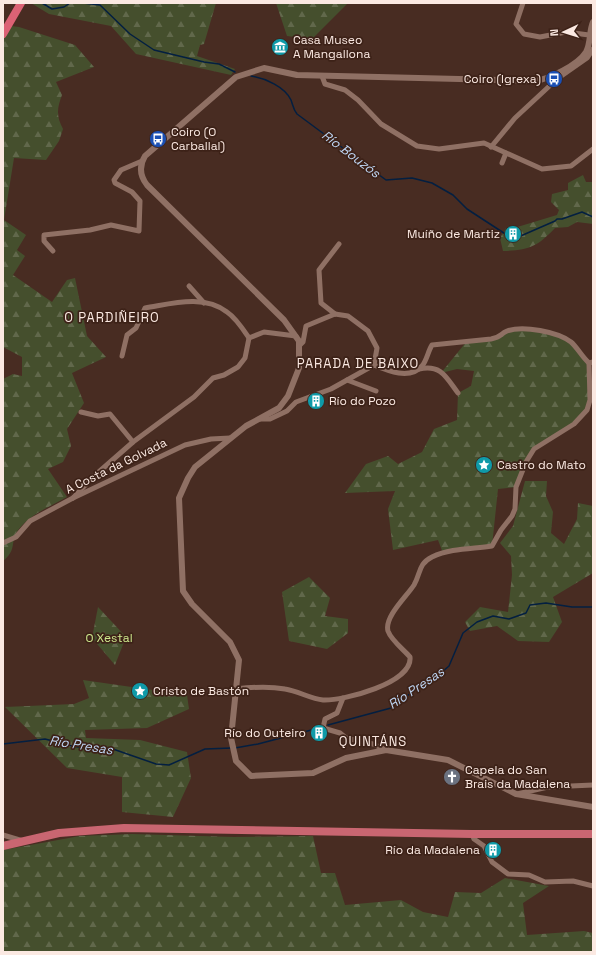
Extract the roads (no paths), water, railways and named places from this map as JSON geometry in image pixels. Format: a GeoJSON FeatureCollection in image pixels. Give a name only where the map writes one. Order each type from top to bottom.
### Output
{"type":"FeatureCollection","features":[{"type":"Feature","properties":{"kind":"highway"},"geometry":{"type":"LineString","coordinates":[[3,34],[21,3]]}},
{"type":"Feature","properties":{"kind":"main road"},"geometry":{"type":"LineString","coordinates":[[3,846],[59,833],[124,828],[472,834],[593,834]]}},
{"type":"Feature","properties":{"kind":"street"},"geometry":{"type":"LineString","coordinates":[[523,3],[516,24],[524,34],[540,37],[566,32],[589,36]]}},
{"type":"Feature","properties":{"kind":"street"},"geometry":{"type":"LineString","coordinates":[[491,147],[515,118],[558,79],[588,58],[592,46],[589,36],[593,22]]}},
{"type":"Feature","properties":{"kind":"street"},"geometry":{"type":"LineString","coordinates":[[386,750],[346,758],[313,773],[251,776],[236,761],[231,738],[239,660],[230,642],[192,604],[183,591],[179,498],[195,467],[230,438],[279,408],[288,396],[299,368],[299,341],[284,320],[147,185],[142,176],[142,161],[145,156],[236,77],[264,68],[296,76],[535,81],[544,80],[580,59],[592,46]]}},
{"type":"Feature","properties":{"kind":"street"},"geometry":{"type":"LineString","coordinates":[[322,76],[325,84],[345,90],[358,100],[381,124],[417,146],[439,149],[484,143],[542,169],[571,166],[593,149]]}},
{"type":"Feature","properties":{"kind":"street"},"geometry":{"type":"LineString","coordinates":[[502,163],[506,154]]}},
{"type":"Feature","properties":{"kind":"street"},"geometry":{"type":"LineString","coordinates":[[53,251],[44,241],[44,235],[90,230],[111,225],[139,231],[140,201],[132,192],[115,184],[114,180],[121,170],[142,161]]}},
{"type":"Feature","properties":{"kind":"street"},"geometry":{"type":"LineString","coordinates":[[259,419],[270,419],[287,411],[296,402],[331,389],[374,364],[377,348],[368,331],[348,316],[335,314],[321,303],[319,270],[338,244]]}},
{"type":"Feature","properties":{"kind":"street"},"geometry":{"type":"LineString","coordinates":[[189,286],[204,303]]}},
{"type":"Feature","properties":{"kind":"street"},"geometry":{"type":"LineString","coordinates":[[122,356],[128,335],[136,328],[145,308],[185,301],[204,303],[226,312],[249,338]]}},
{"type":"Feature","properties":{"kind":"street"},"geometry":{"type":"LineString","coordinates":[[299,346],[303,342],[306,326],[335,314]]}},
{"type":"Feature","properties":{"kind":"street"},"geometry":{"type":"LineString","coordinates":[[236,689],[255,687],[285,688],[322,700],[343,698],[393,681],[408,667],[410,658],[388,632],[388,624],[399,603],[415,584],[421,566],[431,558],[446,552],[492,546],[501,530],[512,516],[515,509],[516,487],[526,462],[534,449],[574,424],[587,410],[590,400],[591,363],[572,343],[559,335],[543,331],[506,331],[500,338],[432,345],[424,364],[418,370]]}},
{"type":"Feature","properties":{"kind":"street"},"geometry":{"type":"LineString","coordinates":[[249,338],[264,332],[296,336]]}},
{"type":"Feature","properties":{"kind":"street"},"geometry":{"type":"LineString","coordinates":[[73,498],[93,477],[133,442],[194,397],[213,378],[224,375],[238,367],[245,358],[249,338]]}},
{"type":"Feature","properties":{"kind":"street"},"geometry":{"type":"LineString","coordinates":[[374,364],[394,373],[405,373],[430,367],[438,370],[458,393]]}},
{"type":"Feature","properties":{"kind":"street"},"geometry":{"type":"LineString","coordinates":[[347,380],[376,391]]}},
{"type":"Feature","properties":{"kind":"street"},"geometry":{"type":"LineString","coordinates":[[80,412],[98,416],[110,414],[133,442]]}},
{"type":"Feature","properties":{"kind":"street","name":"A Costa da Golvada"},"geometry":{"type":"LineString","coordinates":[[3,543],[16,537],[30,521],[73,498],[185,444],[211,439],[230,438]]}},
{"type":"Feature","properties":{"kind":"street"},"geometry":{"type":"LineString","coordinates":[[343,698],[337,712],[325,719],[323,728],[340,733],[346,738],[373,744],[386,750],[448,760],[516,794],[593,807]]}},
{"type":"Feature","properties":{"kind":"street"},"geometry":{"type":"LineString","coordinates":[[516,794],[548,787],[593,785]]}},
{"type":"Feature","properties":{"kind":"street"},"geometry":{"type":"LineString","coordinates":[[472,834],[474,840],[484,846],[492,862],[508,874],[529,875],[545,882],[573,881],[593,886]]}},
{"type":"Feature","properties":{"kind":"street"},"geometry":{"type":"LineString","coordinates":[[3,835],[24,841]]}},
{"type":"Feature","properties":{"kind":"waterway","name":"Río Bouzós"},"geometry":{"type":"LineString","coordinates":[[42,3],[52,9],[64,7],[70,3]]}},
{"type":"Feature","properties":{"kind":"waterway","name":"Río Bouzós"},"geometry":{"type":"LineString","coordinates":[[83,3],[100,5],[130,34],[154,50],[204,62],[219,64],[235,72]]}},
{"type":"Feature","properties":{"kind":"waterway","name":"Río Bouzós"},"geometry":{"type":"LineString","coordinates":[[251,76],[268,81],[279,87],[288,95],[297,114],[386,180],[412,178],[432,183],[453,195],[467,209],[510,237],[516,238],[557,219],[562,219],[582,212],[593,217]]}},
{"type":"Feature","properties":{"kind":"waterway","name":"Río Presas"},"geometry":{"type":"LineString","coordinates":[[328,725],[391,708],[423,684],[433,680],[449,666],[463,633],[477,622],[493,616],[509,619],[526,613],[530,605],[546,603],[572,607],[593,607]]}},
{"type":"Feature","properties":{"kind":"waterway","name":"Río Presas"},"geometry":{"type":"LineString","coordinates":[[235,748],[258,744],[319,728]]}},
{"type":"Feature","properties":{"kind":"waterway","name":"Río Presas"},"geometry":{"type":"LineString","coordinates":[[3,744],[45,739],[72,746],[93,749],[110,748],[156,764],[169,765],[205,749],[232,748]]}},
{"type":"Feature","properties":{"kind":"place","name":"Casa Museo A Mangallona"},"geometry":{"type":"Point","coordinates":[280,47]}},
{"type":"Feature","properties":{"kind":"place","name":"Coiro (Igrexa)"},"geometry":{"type":"Point","coordinates":[554,79]}},
{"type":"Feature","properties":{"kind":"place","name":"Coiro (O Carballal)"},"geometry":{"type":"Point","coordinates":[158,139]}},
{"type":"Feature","properties":{"kind":"place","name":"Muíño de Martiz"},"geometry":{"type":"Point","coordinates":[513,234]}},
{"type":"Feature","properties":{"kind":"place","name":"Río do Pozo"},"geometry":{"type":"Point","coordinates":[316,401]}},
{"type":"Feature","properties":{"kind":"place","name":"Castro do Mato"},"geometry":{"type":"Point","coordinates":[484,465]}},
{"type":"Feature","properties":{"kind":"place","name":"Cristo de Bastón"},"geometry":{"type":"Point","coordinates":[140,691]}},
{"type":"Feature","properties":{"kind":"place","name":"Río do Outeiro"},"geometry":{"type":"Point","coordinates":[319,733]}},
{"type":"Feature","properties":{"kind":"place","name":"Capela do San Brais da Madalena"},"geometry":{"type":"Point","coordinates":[452,777]}},
{"type":"Feature","properties":{"kind":"place","name":"Río da Madalena"},"geometry":{"type":"Point","coordinates":[493,850]}},
{"type":"Feature","properties":{"kind":"district","name":"O PARDIÑEIRO"},"geometry":{"type":"Point","coordinates":[112,317]}},
{"type":"Feature","properties":{"kind":"district","name":"PARADA DE BAIXO"},"geometry":{"type":"Point","coordinates":[358,363]}},
{"type":"Feature","properties":{"kind":"district","name":"QUINTÁNS"},"geometry":{"type":"Point","coordinates":[373,741]}},
{"type":"Feature","properties":{"kind":"park label","name":"O Xestal"},"geometry":{"type":"Point","coordinates":[109,638]}}]}
